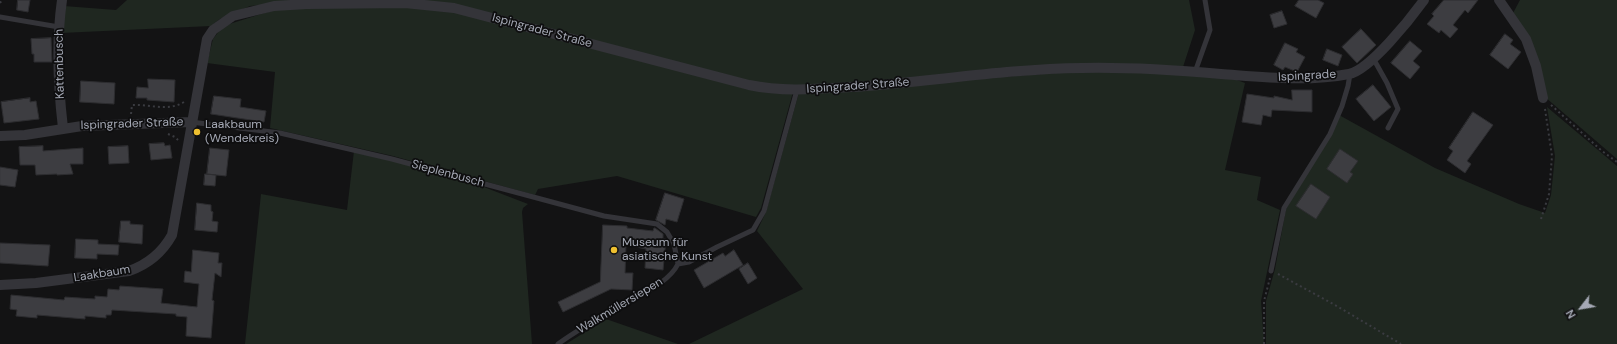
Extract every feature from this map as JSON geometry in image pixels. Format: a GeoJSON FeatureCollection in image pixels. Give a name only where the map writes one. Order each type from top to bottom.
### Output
{"type":"FeatureCollection","features":[{"type":"Feature","properties":{"kind":"street","name":"Kattenbusch"},"geometry":{"type":"LineString","coordinates":[[62,0],[59,27],[60,101],[64,128]]}},
{"type":"Feature","properties":{"kind":"street","name":"Ispingrade"},"geometry":{"type":"LineString","coordinates":[[1159,69],[1290,78],[1350,74],[1361,68],[1373,58],[1396,34],[1424,0]]}},
{"type":"Feature","properties":{"kind":"street"},"geometry":{"type":"LineString","coordinates":[[1499,0],[1526,39],[1536,66],[1543,98]]}},
{"type":"Feature","properties":{"kind":"street","name":"Ispingrader Straße"},"geometry":{"type":"LineString","coordinates":[[0,136],[25,135],[64,128],[125,123],[192,122],[207,39],[213,30],[234,16],[251,11],[274,6],[307,4],[405,3],[454,8],[763,88],[797,90],[887,85],[1045,69],[1159,69]]}},
{"type":"Feature","properties":{"kind":"street","name":"Laakbaum"},"geometry":{"type":"LineString","coordinates":[[0,285],[36,283],[129,271],[142,266],[157,256],[172,235],[178,208],[192,122]]}},
{"type":"Feature","properties":{"kind":"lane"},"geometry":{"type":"LineString","coordinates":[[1195,72],[1210,30],[1205,0]]}},
{"type":"Feature","properties":{"kind":"lane"},"geometry":{"type":"LineString","coordinates":[[0,17],[59,27]]}},
{"type":"Feature","properties":{"kind":"lane"},"geometry":{"type":"LineString","coordinates":[[1373,58],[1387,83],[1398,109],[1388,128]]}},
{"type":"Feature","properties":{"kind":"lane"},"geometry":{"type":"LineString","coordinates":[[1271,271],[1284,208],[1336,122],[1348,86],[1350,74]]}},
{"type":"Feature","properties":{"kind":"lane"},"geometry":{"type":"LineString","coordinates":[[678,264],[689,262],[717,246],[754,230],[764,211],[797,90]]}},
{"type":"Feature","properties":{"kind":"lane","name":"Sieplenbusch"},"geometry":{"type":"LineString","coordinates":[[192,122],[280,133],[392,159],[604,216],[657,224],[667,232],[674,244],[678,264]]}},
{"type":"Feature","properties":{"kind":"lane","name":"Walkmüllersiepen"},"geometry":{"type":"LineString","coordinates":[[558,344],[582,328],[659,283],[675,270],[678,264]]}},
{"type":"Feature","properties":{"kind":"path"},"geometry":{"type":"LineString","coordinates":[[1543,98],[1602,151],[1617,162]]}},
{"type":"Feature","properties":{"kind":"path"},"geometry":{"type":"LineString","coordinates":[[1541,219],[1549,194],[1552,156],[1550,135],[1543,98]]}},
{"type":"Feature","properties":{"kind":"path"},"geometry":{"type":"LineString","coordinates":[[129,118],[132,106],[166,107],[185,101]]}},
{"type":"Feature","properties":{"kind":"path"},"geometry":{"type":"LineString","coordinates":[[167,134],[175,137],[179,142]]}},
{"type":"Feature","properties":{"kind":"path"},"geometry":{"type":"LineString","coordinates":[[1264,344],[1264,301],[1271,271],[1335,305],[1401,344]]}},
{"type":"Feature","properties":{"kind":"shaded area"},"geometry":{"type":"Polygon","coordinates":[[[127,0],[1189,0],[1195,30],[1183,67],[1167,66],[887,83],[763,86],[456,6],[308,1],[250,6],[220,19],[211,26],[61,33],[64,6],[116,10],[127,0]]]}},
{"type":"Feature","properties":{"kind":"shaded area"},"geometry":{"type":"Polygon","coordinates":[[[1520,0],[1617,0],[1617,159],[1545,97],[1512,15],[1520,0]]]}},
{"type":"Feature","properties":{"kind":"shaded area"},"geometry":{"type":"Polygon","coordinates":[[[307,5],[452,9],[793,92],[761,208],[756,217],[617,176],[538,189],[535,195],[393,156],[270,128],[275,72],[207,63],[213,39],[223,26],[274,10],[307,5]]]}},
{"type":"Feature","properties":{"kind":"shaded area"},"geometry":{"type":"Polygon","coordinates":[[[1096,70],[1229,77],[1245,83],[1225,170],[1261,177],[1257,200],[1280,210],[1261,301],[1264,344],[689,344],[803,289],[757,231],[766,212],[799,92],[1096,70]]]}},
{"type":"Feature","properties":{"kind":"shaded area"},"geometry":{"type":"Polygon","coordinates":[[[1547,107],[1617,166],[1617,344],[1266,344],[1266,301],[1275,269],[1286,209],[1339,115],[1435,168],[1519,204],[1545,213],[1551,195],[1555,156],[1547,107]]]}},
{"type":"Feature","properties":{"kind":"shaded area"},"geometry":{"type":"Polygon","coordinates":[[[354,151],[463,179],[528,204],[523,208],[522,212],[532,344],[245,344],[261,194],[347,210],[354,151]]]}},
{"type":"Feature","properties":{"kind":"shaded area"},"geometry":{"type":"Polygon","coordinates":[[[606,319],[678,344],[566,344],[606,319]]]}},
{"type":"Feature","properties":{"kind":"building"},"geometry":{"type":"Polygon","coordinates":[[[18,0],[30,0],[28,12],[17,10],[18,0]]]}},
{"type":"Feature","properties":{"kind":"building"},"geometry":{"type":"Polygon","coordinates":[[[1299,0],[1318,0],[1324,3],[1316,18],[1295,6],[1299,0]]]}},
{"type":"Feature","properties":{"kind":"building"},"geometry":{"type":"Polygon","coordinates":[[[1444,0],[1478,0],[1468,13],[1465,10],[1453,25],[1458,29],[1450,38],[1441,30],[1439,33],[1427,24],[1434,16],[1432,14],[1444,0]]]}},
{"type":"Feature","properties":{"kind":"building"},"geometry":{"type":"Polygon","coordinates":[[[1282,11],[1287,24],[1274,28],[1270,15],[1282,11]]]}},
{"type":"Feature","properties":{"kind":"building"},"geometry":{"type":"Polygon","coordinates":[[[1361,29],[1376,45],[1357,63],[1342,47],[1361,29]]]}},
{"type":"Feature","properties":{"kind":"building"},"geometry":{"type":"Polygon","coordinates":[[[1505,34],[1513,40],[1510,44],[1521,52],[1508,69],[1490,55],[1505,34]]]}},
{"type":"Feature","properties":{"kind":"building"},"geometry":{"type":"Polygon","coordinates":[[[51,38],[52,62],[34,62],[31,39],[51,38]]]}},
{"type":"Feature","properties":{"kind":"building"},"geometry":{"type":"Polygon","coordinates":[[[1410,41],[1422,51],[1413,61],[1420,67],[1410,79],[1391,63],[1410,41]]]}},
{"type":"Feature","properties":{"kind":"building"},"geometry":{"type":"Polygon","coordinates":[[[1285,43],[1298,49],[1296,52],[1305,57],[1297,72],[1285,67],[1283,70],[1274,65],[1285,43]]]}},
{"type":"Feature","properties":{"kind":"building"},"geometry":{"type":"Polygon","coordinates":[[[1327,49],[1342,55],[1338,66],[1323,60],[1327,49]]]}},
{"type":"Feature","properties":{"kind":"building"},"geometry":{"type":"Polygon","coordinates":[[[148,79],[175,80],[174,102],[136,98],[137,87],[148,88],[148,79]]]}},
{"type":"Feature","properties":{"kind":"building"},"geometry":{"type":"Polygon","coordinates":[[[81,81],[115,83],[114,104],[80,102],[81,81]]]}},
{"type":"Feature","properties":{"kind":"building"},"geometry":{"type":"Polygon","coordinates":[[[1373,85],[1391,107],[1374,121],[1356,99],[1373,85]]]}},
{"type":"Feature","properties":{"kind":"building"},"geometry":{"type":"Polygon","coordinates":[[[1292,90],[1312,90],[1312,112],[1272,110],[1271,117],[1263,115],[1261,125],[1242,122],[1247,94],[1274,98],[1274,96],[1292,100],[1292,90]]]}},
{"type":"Feature","properties":{"kind":"building"},"geometry":{"type":"Polygon","coordinates":[[[214,96],[241,99],[240,107],[266,111],[264,122],[211,114],[214,96]]]}},
{"type":"Feature","properties":{"kind":"building"},"geometry":{"type":"Polygon","coordinates":[[[30,98],[30,102],[36,101],[39,119],[4,123],[1,102],[30,98]]]}},
{"type":"Feature","properties":{"kind":"building"},"geometry":{"type":"Polygon","coordinates":[[[1473,112],[1493,125],[1467,161],[1471,164],[1465,173],[1447,160],[1453,151],[1449,148],[1473,112]]]}},
{"type":"Feature","properties":{"kind":"building"},"geometry":{"type":"Polygon","coordinates":[[[164,143],[165,146],[170,145],[172,158],[151,160],[149,144],[164,143]]]}},
{"type":"Feature","properties":{"kind":"building"},"geometry":{"type":"Polygon","coordinates":[[[43,146],[43,151],[83,148],[83,164],[70,164],[73,174],[57,175],[36,175],[35,165],[20,165],[19,147],[43,146]]]}},
{"type":"Feature","properties":{"kind":"building"},"geometry":{"type":"Polygon","coordinates":[[[128,146],[129,163],[109,164],[108,147],[128,146]]]}},
{"type":"Feature","properties":{"kind":"building"},"geometry":{"type":"Polygon","coordinates":[[[210,148],[229,150],[226,176],[207,174],[210,148]]]}},
{"type":"Feature","properties":{"kind":"building"},"geometry":{"type":"Polygon","coordinates":[[[1340,149],[1358,161],[1350,172],[1353,174],[1347,183],[1327,169],[1340,149]]]}},
{"type":"Feature","properties":{"kind":"building"},"geometry":{"type":"Polygon","coordinates":[[[0,167],[18,170],[15,187],[0,185],[0,167]]]}},
{"type":"Feature","properties":{"kind":"building"},"geometry":{"type":"Polygon","coordinates":[[[205,174],[216,175],[215,186],[204,185],[205,174]]]}},
{"type":"Feature","properties":{"kind":"building"},"geometry":{"type":"Polygon","coordinates":[[[1311,184],[1330,197],[1316,219],[1296,206],[1311,184]]]}},
{"type":"Feature","properties":{"kind":"building"},"geometry":{"type":"Polygon","coordinates":[[[665,193],[684,199],[677,222],[666,219],[665,225],[656,220],[665,193]]]}},
{"type":"Feature","properties":{"kind":"building"},"geometry":{"type":"Polygon","coordinates":[[[197,203],[211,205],[211,211],[213,212],[212,221],[218,222],[217,232],[195,230],[197,203]]]}},
{"type":"Feature","properties":{"kind":"building"},"geometry":{"type":"Polygon","coordinates":[[[121,221],[130,221],[130,224],[143,225],[142,244],[119,242],[121,221]]]}},
{"type":"Feature","properties":{"kind":"building"},"geometry":{"type":"Polygon","coordinates":[[[603,225],[627,226],[627,228],[653,231],[655,228],[663,234],[663,239],[666,239],[663,270],[645,268],[646,249],[626,245],[625,273],[633,273],[632,290],[611,289],[563,312],[558,302],[600,282],[603,225]]]}},
{"type":"Feature","properties":{"kind":"building"},"geometry":{"type":"Polygon","coordinates":[[[76,239],[98,240],[98,244],[119,245],[118,255],[97,254],[97,259],[75,258],[76,239]]]}},
{"type":"Feature","properties":{"kind":"building"},"geometry":{"type":"Polygon","coordinates":[[[0,243],[50,245],[48,266],[0,263],[0,243]]]}},
{"type":"Feature","properties":{"kind":"building"},"geometry":{"type":"Polygon","coordinates":[[[193,250],[219,253],[218,263],[222,263],[221,277],[215,273],[212,300],[214,301],[211,338],[186,336],[187,317],[176,316],[176,314],[112,310],[111,315],[106,315],[106,318],[85,316],[85,319],[37,315],[37,318],[16,316],[17,310],[10,309],[11,295],[64,300],[65,297],[95,299],[95,296],[107,297],[108,289],[119,290],[120,286],[163,289],[161,303],[197,307],[199,284],[184,282],[185,271],[191,272],[193,250]]]}},
{"type":"Feature","properties":{"kind":"building"},"geometry":{"type":"Polygon","coordinates":[[[734,250],[743,265],[704,288],[694,270],[723,253],[725,256],[734,250]]]}},
{"type":"Feature","properties":{"kind":"building"},"geometry":{"type":"Polygon","coordinates":[[[748,263],[757,278],[748,284],[739,269],[748,263]]]}},
{"type":"Feature","properties":{"kind":"place","name":"Laakbaum (Wendekreis)"},"geometry":{"type":"Point","coordinates":[197,132]}},
{"type":"Feature","properties":{"kind":"place","name":"Museum für asiatische Kunst"},"geometry":{"type":"Point","coordinates":[614,250]}}]}
